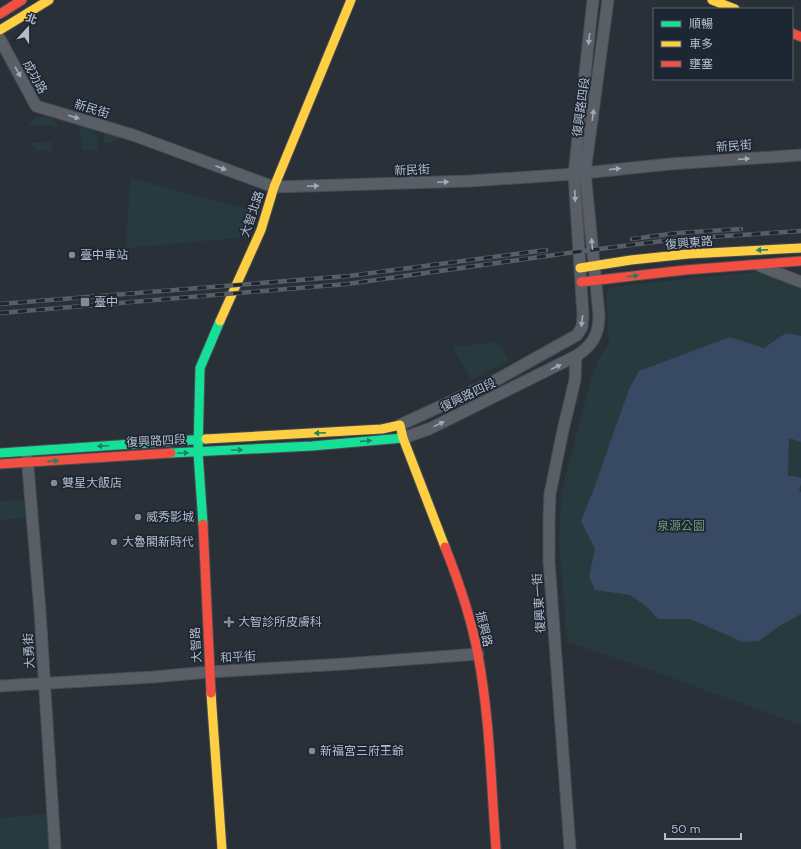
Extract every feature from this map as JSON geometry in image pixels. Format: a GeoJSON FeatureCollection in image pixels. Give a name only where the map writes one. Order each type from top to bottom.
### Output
{"type":"FeatureCollection","features":[{"type":"Feature","properties":{"kind":"street"},"geometry":{"type":"LineString","coordinates":[[0,14],[22,0]]}},
{"type":"Feature","properties":{"kind":"street"},"geometry":{"type":"LineString","coordinates":[[0,30],[49,0]]}},
{"type":"Feature","properties":{"kind":"street","name":"大智北路"},"geometry":{"type":"LineString","coordinates":[[198,440],[199,376],[201,362],[261,230],[274,187],[351,0]]}},
{"type":"Feature","properties":{"kind":"street","name":"復興路四段"},"geometry":{"type":"LineString","coordinates":[[0,453],[382,429],[400,425],[491,383],[577,335],[582,327],[583,321],[574,174],[593,0]]}},
{"type":"Feature","properties":{"kind":"street","name":"復興路四段"},"geometry":{"type":"LineString","coordinates":[[0,464],[144,454],[312,446],[403,438],[429,429],[576,356],[589,347],[597,330],[598,315],[585,172],[608,0]]}},
{"type":"Feature","properties":{"kind":"street"},"geometry":{"type":"LineString","coordinates":[[712,0],[732,8]]}},
{"type":"Feature","properties":{"kind":"street","name":"成功路"},"geometry":{"type":"LineString","coordinates":[[0,39],[36,106]]}},
{"type":"Feature","properties":{"kind":"street","name":"新民街"},"geometry":{"type":"LineString","coordinates":[[36,106],[133,134],[274,187],[470,181],[574,174],[670,164],[801,155]]}},
{"type":"Feature","properties":{"kind":"street","name":"復興東路"},"geometry":{"type":"LineString","coordinates":[[580,268],[688,254],[801,248]]}},
{"type":"Feature","properties":{"kind":"street"},"geometry":{"type":"LineString","coordinates":[[581,282],[685,270],[801,261]]}},
{"type":"Feature","properties":{"kind":"street"},"geometry":{"type":"LineString","coordinates":[[754,264],[801,282]]}},
{"type":"Feature","properties":{"kind":"street","name":"復興東一街"},"geometry":{"type":"LineString","coordinates":[[570,849],[549,561],[549,519],[550,494],[575,380],[576,356]]}},
{"type":"Feature","properties":{"kind":"street","name":"振興路"},"geometry":{"type":"LineString","coordinates":[[400,425],[403,438],[462,590],[478,654],[488,726],[496,849]]}},
{"type":"Feature","properties":{"kind":"street","name":"大智路"},"geometry":{"type":"LineString","coordinates":[[198,440],[206,564],[209,672],[222,849]]}},
{"type":"Feature","properties":{"kind":"street","name":"大勇街"},"geometry":{"type":"LineString","coordinates":[[27,451],[38,582],[55,849]]}},
{"type":"Feature","properties":{"kind":"street","name":"和平街"},"geometry":{"type":"LineString","coordinates":[[0,686],[153,677],[478,654]]}},
{"type":"Feature","properties":{"kind":"green space"},"geometry":{"type":"Polygon","coordinates":[[[43,116],[52,119],[59,126],[28,125],[35,118],[43,116]]]}},
{"type":"Feature","properties":{"kind":"green space"},"geometry":{"type":"Polygon","coordinates":[[[79,124],[92,130],[96,136],[98,150],[83,150],[79,124]]]}},
{"type":"Feature","properties":{"kind":"green space"},"geometry":{"type":"Polygon","coordinates":[[[100,127],[122,137],[110,143],[104,143],[104,135],[100,127]]]}},
{"type":"Feature","properties":{"kind":"green space"},"geometry":{"type":"Polygon","coordinates":[[[52,142],[52,151],[36,150],[28,143],[52,142]]]}},
{"type":"Feature","properties":{"kind":"green space"},"geometry":{"type":"Polygon","coordinates":[[[130,178],[257,212],[248,237],[126,248],[130,178]]]}},
{"type":"Feature","properties":{"kind":"green space","name":"泉源公園"},"geometry":{"type":"Polygon","coordinates":[[[757,272],[801,287],[801,725],[645,668],[567,642],[559,541],[562,491],[591,379],[600,357],[609,342],[606,295],[610,288],[617,286],[757,272]]]}},
{"type":"Feature","properties":{"kind":"green space"},"geometry":{"type":"Polygon","coordinates":[[[498,342],[509,361],[471,380],[453,347],[498,342]]]}},
{"type":"Feature","properties":{"kind":"green space"},"geometry":{"type":"Polygon","coordinates":[[[25,500],[26,518],[0,520],[0,501],[25,500]]]}},
{"type":"Feature","properties":{"kind":"green space"},"geometry":{"type":"Polygon","coordinates":[[[48,814],[51,849],[0,849],[0,818],[48,814]]]}},
{"type":"Feature","properties":{"kind":"water"},"geometry":{"type":"Polygon","coordinates":[[[786,333],[801,336],[801,442],[789,438],[788,475],[801,478],[799,491],[801,492],[801,614],[779,626],[759,641],[743,642],[690,619],[658,619],[646,606],[630,595],[595,590],[589,576],[595,549],[581,521],[629,389],[639,371],[730,337],[764,348],[786,333]]]}},
{"type":"Feature","properties":{"kind":"railway"},"geometry":{"type":"LineString","coordinates":[[632,239],[677,233],[741,229]]}},
{"type":"Feature","properties":{"kind":"railway"},"geometry":{"type":"LineString","coordinates":[[0,313],[347,284],[678,239],[801,231]]}},
{"type":"Feature","properties":{"kind":"railway"},"geometry":{"type":"LineString","coordinates":[[0,304],[349,276],[546,250]]}},
{"type":"Feature","properties":{"kind":"traffic: fast"},"geometry":{"type":"LineString","coordinates":[[203,524],[198,452],[200,368],[220,321]]}},
{"type":"Feature","properties":{"kind":"traffic: fast"},"geometry":{"type":"LineString","coordinates":[[171,453],[312,446],[403,438]]}},
{"type":"Feature","properties":{"kind":"traffic: fast"},"geometry":{"type":"LineString","coordinates":[[0,453],[206,439]]}},
{"type":"Feature","properties":{"kind":"traffic: slow"},"geometry":{"type":"LineString","coordinates":[[0,30],[49,0]]}},
{"type":"Feature","properties":{"kind":"traffic: slow"},"geometry":{"type":"LineString","coordinates":[[220,321],[261,230],[274,187],[351,0]]}},
{"type":"Feature","properties":{"kind":"traffic: slow"},"geometry":{"type":"LineString","coordinates":[[712,0],[732,8]]}},
{"type":"Feature","properties":{"kind":"traffic: slow"},"geometry":{"type":"LineString","coordinates":[[580,268],[631,260],[688,254],[801,248]]}},
{"type":"Feature","properties":{"kind":"traffic: slow"},"geometry":{"type":"LineString","coordinates":[[206,439],[382,429],[400,425],[403,438],[445,547]]}},
{"type":"Feature","properties":{"kind":"traffic: slow"},"geometry":{"type":"LineString","coordinates":[[211,693],[222,849]]}},
{"type":"Feature","properties":{"kind":"traffic: jam"},"geometry":{"type":"LineString","coordinates":[[0,14],[22,0]]}},
{"type":"Feature","properties":{"kind":"traffic: jam"},"geometry":{"type":"LineString","coordinates":[[793,33],[801,37]]}},
{"type":"Feature","properties":{"kind":"traffic: jam"},"geometry":{"type":"LineString","coordinates":[[581,282],[685,270],[801,261]]}},
{"type":"Feature","properties":{"kind":"traffic: jam"},"geometry":{"type":"LineString","coordinates":[[0,464],[171,453]]}},
{"type":"Feature","properties":{"kind":"traffic: jam"},"geometry":{"type":"LineString","coordinates":[[203,524],[211,693]]}},
{"type":"Feature","properties":{"kind":"traffic: jam"},"geometry":{"type":"LineString","coordinates":[[445,547],[464,600],[478,655],[488,727],[496,849]]}},
{"type":"Feature","properties":{"kind":"place","name":"臺中車站"},"geometry":{"type":"Point","coordinates":[72,255]}},
{"type":"Feature","properties":{"kind":"place","name":"臺中"},"geometry":{"type":"Point","coordinates":[85,302]}},
{"type":"Feature","properties":{"kind":"place","name":"雙星大飯店"},"geometry":{"type":"Point","coordinates":[54,483]}},
{"type":"Feature","properties":{"kind":"place","name":"威秀影城"},"geometry":{"type":"Point","coordinates":[138,517]}},
{"type":"Feature","properties":{"kind":"place","name":"大魯閣新時代"},"geometry":{"type":"Point","coordinates":[114,542]}},
{"type":"Feature","properties":{"kind":"place","name":"大智診所皮膚科"},"geometry":{"type":"Point","coordinates":[229,622]}},
{"type":"Feature","properties":{"kind":"place","name":"新福宮三府王爺"},"geometry":{"type":"Point","coordinates":[312,751]}}]}
